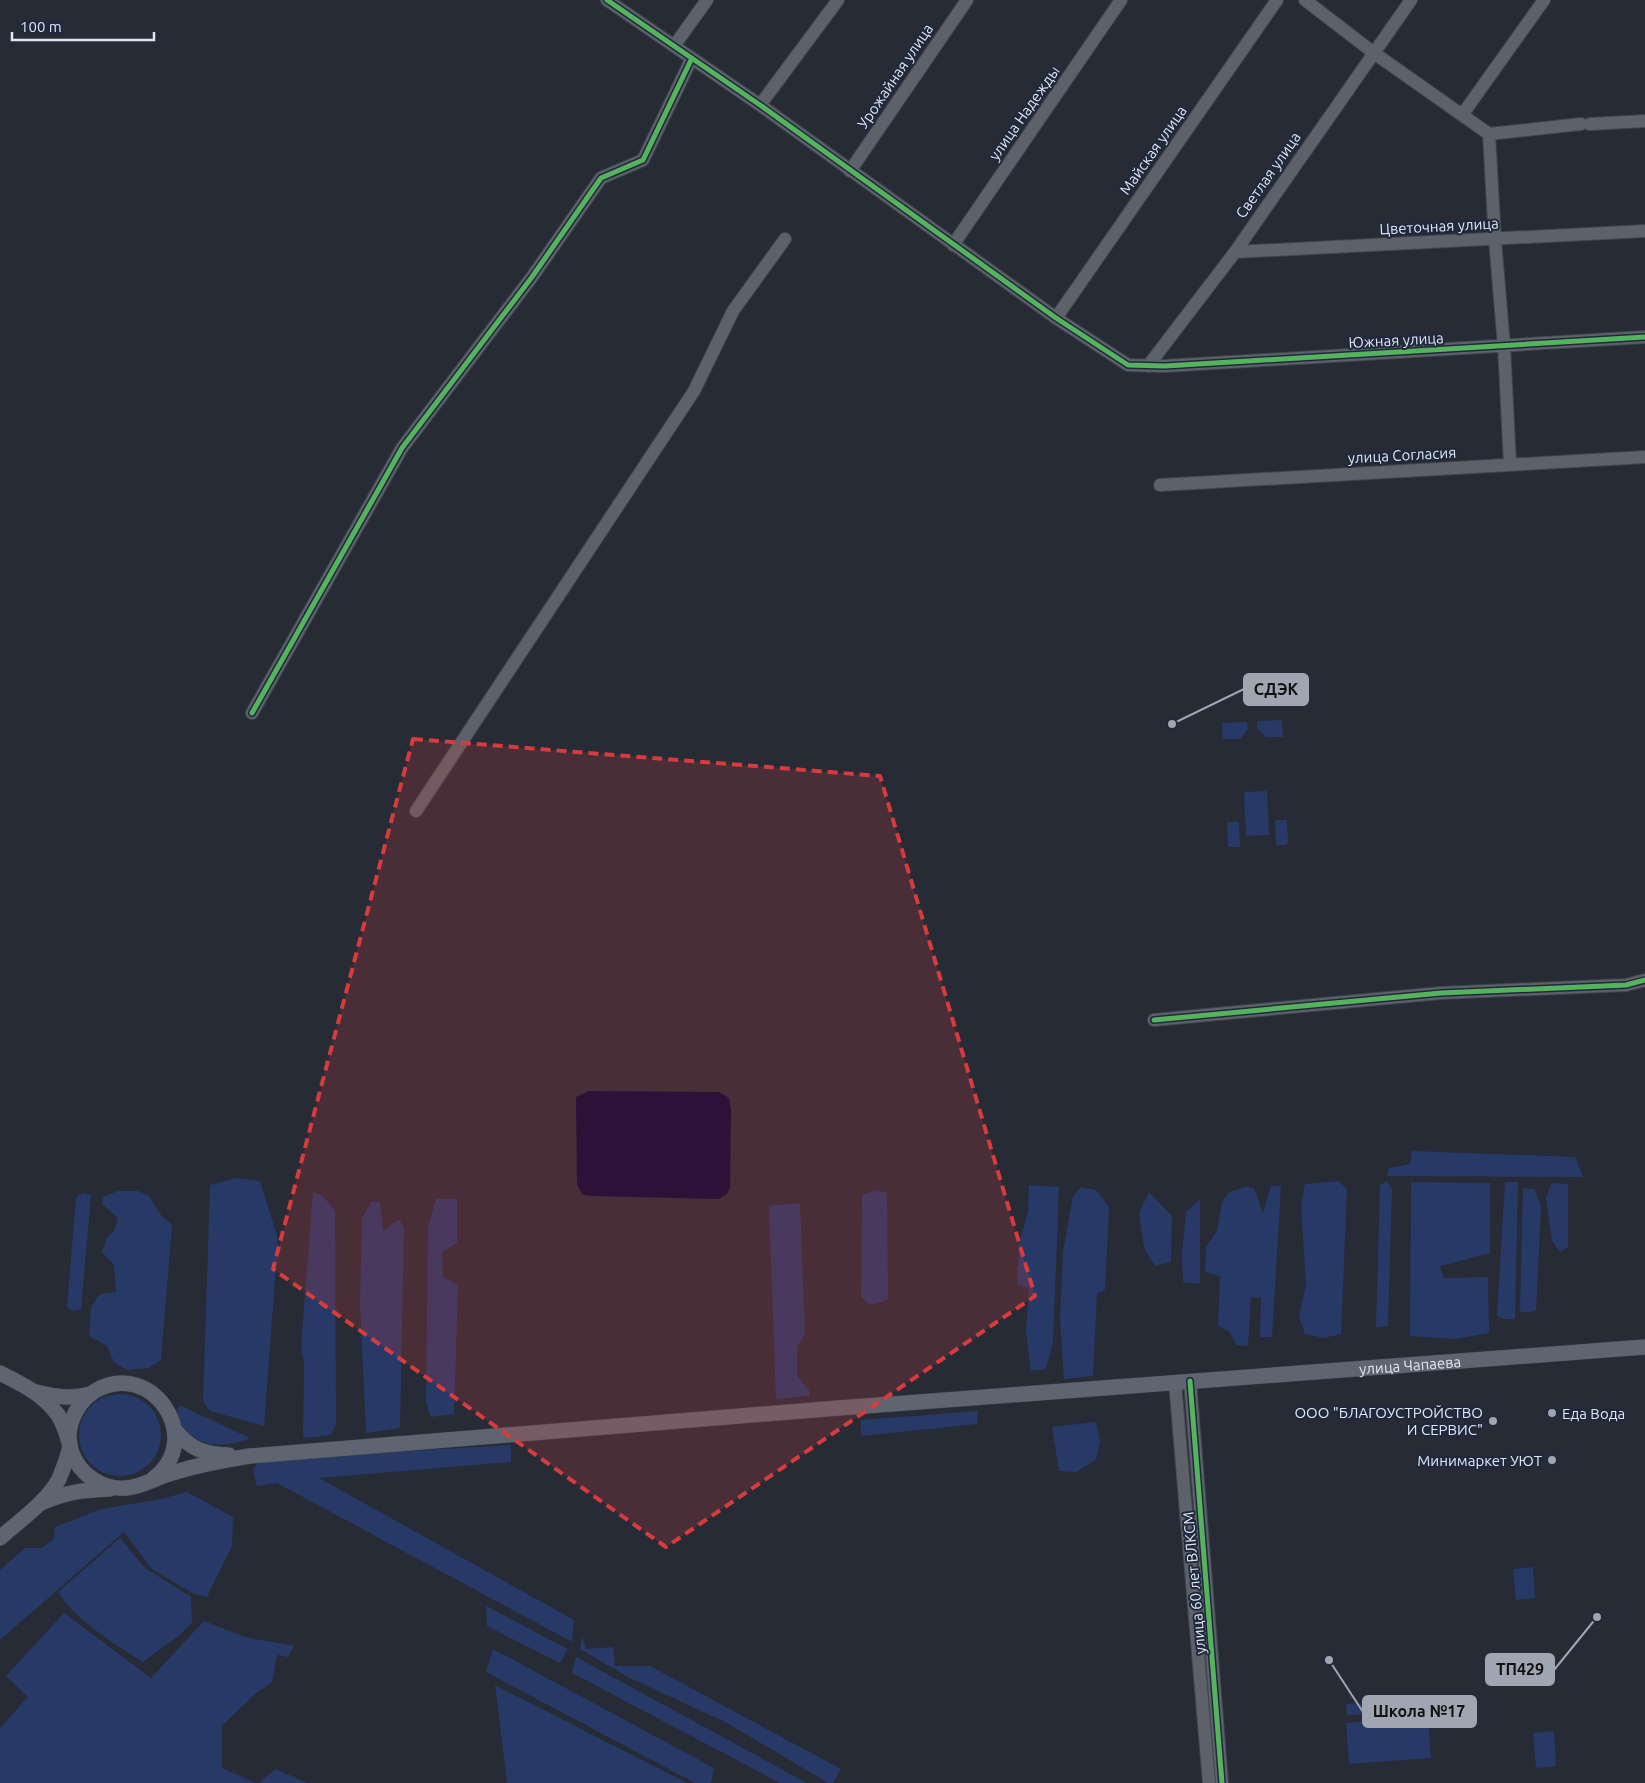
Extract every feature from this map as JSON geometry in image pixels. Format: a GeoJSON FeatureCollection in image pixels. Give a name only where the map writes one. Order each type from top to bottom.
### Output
{"type":"FeatureCollection","features":[{"type":"Feature","properties":{"kind":"main road","name":"улица Чапаева"},"geometry":{"type":"LineString","coordinates":[[250,1456],[1645,1347]]}},
{"type":"Feature","properties":{"kind":"main road"},"geometry":{"type":"LineString","coordinates":[[0,1373],[35,1392],[49,1404],[65,1426],[77,1463],[90,1478],[107,1486],[126,1488]]}},
{"type":"Feature","properties":{"kind":"main road"},"geometry":{"type":"LineString","coordinates":[[35,1392],[75,1398],[91,1394],[111,1385],[132,1384],[143,1388],[157,1397],[167,1409],[175,1439],[170,1458],[165,1467],[150,1480]]}},
{"type":"Feature","properties":{"kind":"main road"},"geometry":{"type":"LineString","coordinates":[[0,1538],[39,1503],[58,1480],[70,1445],[70,1426],[73,1416],[91,1394]]}},
{"type":"Feature","properties":{"kind":"main road"},"geometry":{"type":"LineString","coordinates":[[174,1430],[184,1442],[196,1449],[211,1454],[250,1456]]}},
{"type":"Feature","properties":{"kind":"main road"},"geometry":{"type":"LineString","coordinates":[[39,1503],[56,1496],[81,1490],[139,1486],[150,1480],[191,1467],[250,1456]]}},
{"type":"Feature","properties":{"kind":"street","name":"Южная улица"},"geometry":{"type":"LineString","coordinates":[[607,0],[760,105],[1056,318],[1128,366],[1165,366],[1645,337]]}},
{"type":"Feature","properties":{"kind":"street"},"geometry":{"type":"LineString","coordinates":[[674,46],[707,0]]}},
{"type":"Feature","properties":{"kind":"street"},"geometry":{"type":"LineString","coordinates":[[760,105],[838,0]]}},
{"type":"Feature","properties":{"kind":"street","name":"Урожайная улица"},"geometry":{"type":"LineString","coordinates":[[850,171],[967,0]]}},
{"type":"Feature","properties":{"kind":"street","name":"улица Надежды"},"geometry":{"type":"LineString","coordinates":[[953,245],[1121,0]]}},
{"type":"Feature","properties":{"kind":"street","name":"Майская улица"},"geometry":{"type":"LineString","coordinates":[[1056,318],[1277,0]]}},
{"type":"Feature","properties":{"kind":"street"},"geometry":{"type":"LineString","coordinates":[[1304,0],[1374,53],[1489,134],[1585,124],[1645,121]]}},
{"type":"Feature","properties":{"kind":"street","name":"Светлая улица"},"geometry":{"type":"LineString","coordinates":[[1148,366],[1235,252],[1411,0]]}},
{"type":"Feature","properties":{"kind":"street"},"geometry":{"type":"LineString","coordinates":[[1462,115],[1544,0]]}},
{"type":"Feature","properties":{"kind":"street"},"geometry":{"type":"LineString","coordinates":[[252,713],[402,448],[532,277],[601,178],[643,160],[692,58]]}},
{"type":"Feature","properties":{"kind":"street"},"geometry":{"type":"LineString","coordinates":[[1489,134],[1504,346],[1510,464]]}},
{"type":"Feature","properties":{"kind":"street","name":"Цветочная улица"},"geometry":{"type":"LineString","coordinates":[[1235,252],[1645,231]]}},
{"type":"Feature","properties":{"kind":"street"},"geometry":{"type":"LineString","coordinates":[[416,811],[694,391],[733,311],[785,239]]}},
{"type":"Feature","properties":{"kind":"street","name":"улица Согласия"},"geometry":{"type":"LineString","coordinates":[[1160,485],[1645,457]]}},
{"type":"Feature","properties":{"kind":"street"},"geometry":{"type":"LineString","coordinates":[[1154,1020],[1441,992],[1626,985],[1645,980]]}},
{"type":"Feature","properties":{"kind":"street","name":"улица 60 лет ВЛКСМ"},"geometry":{"type":"LineString","coordinates":[[1183,1382],[1209,1783]]}},
{"type":"Feature","properties":{"kind":"street","name":"улица 60 лет ВЛКСМ"},"geometry":{"type":"LineString","coordinates":[[1183,1382],[1222,1783]]}},
{"type":"Feature","properties":{"kind":"highlighted area"},"geometry":{"type":"Polygon","coordinates":[[[413,739],[880,776],[1035,1296],[666,1547],[273,1269],[413,739]]]}},
{"type":"Feature","properties":{"kind":"shaded area"},"geometry":{"type":"Polygon","coordinates":[[[1282,720],[1283,737],[1266,737],[1257,729],[1257,721],[1282,720]]]}},
{"type":"Feature","properties":{"kind":"shaded area"},"geometry":{"type":"Polygon","coordinates":[[[1247,722],[1248,729],[1240,739],[1223,739],[1222,723],[1247,722]]]}},
{"type":"Feature","properties":{"kind":"shaded area"},"geometry":{"type":"Polygon","coordinates":[[[1267,791],[1269,835],[1246,836],[1244,792],[1267,791]]]}},
{"type":"Feature","properties":{"kind":"shaded area"},"geometry":{"type":"Polygon","coordinates":[[[1275,820],[1287,820],[1288,843],[1286,845],[1276,845],[1275,820]]]}},
{"type":"Feature","properties":{"kind":"shaded area"},"geometry":{"type":"Polygon","coordinates":[[[1227,822],[1239,822],[1240,847],[1228,846],[1227,822]]]}},
{"type":"Feature","properties":{"kind":"shaded area"},"geometry":{"type":"Polygon","coordinates":[[[589,1091],[719,1092],[729,1098],[731,1109],[730,1187],[727,1194],[719,1199],[590,1196],[582,1194],[577,1184],[576,1097],[589,1091]]]}},
{"type":"Feature","properties":{"kind":"shaded area"},"geometry":{"type":"Polygon","coordinates":[[[1412,1151],[1575,1157],[1583,1177],[1387,1176],[1389,1168],[1410,1164],[1412,1151]]]}},
{"type":"Feature","properties":{"kind":"shaded area"},"geometry":{"type":"Polygon","coordinates":[[[237,1178],[260,1181],[278,1239],[264,1426],[210,1411],[203,1402],[210,1185],[237,1178]]]}},
{"type":"Feature","properties":{"kind":"shaded area"},"geometry":{"type":"Polygon","coordinates":[[[1339,1181],[1347,1189],[1341,1334],[1324,1338],[1305,1334],[1299,1317],[1306,1284],[1301,1206],[1305,1184],[1339,1181]]]}},
{"type":"Feature","properties":{"kind":"shaded area"},"geometry":{"type":"Polygon","coordinates":[[[1387,1181],[1392,1189],[1388,1326],[1376,1327],[1380,1185],[1387,1181]]]}},
{"type":"Feature","properties":{"kind":"shaded area"},"geometry":{"type":"Polygon","coordinates":[[[1411,1182],[1490,1183],[1490,1253],[1440,1266],[1444,1278],[1488,1277],[1489,1333],[1455,1339],[1410,1336],[1411,1182]]]}},
{"type":"Feature","properties":{"kind":"shaded area"},"geometry":{"type":"Polygon","coordinates":[[[1505,1182],[1518,1182],[1515,1319],[1503,1319],[1497,1315],[1505,1182]]]}},
{"type":"Feature","properties":{"kind":"shaded area"},"geometry":{"type":"Polygon","coordinates":[[[1552,1183],[1568,1184],[1568,1247],[1560,1252],[1552,1241],[1546,1197],[1552,1183]]]}},
{"type":"Feature","properties":{"kind":"shaded area"},"geometry":{"type":"Polygon","coordinates":[[[1029,1185],[1059,1187],[1053,1342],[1046,1369],[1031,1371],[1026,1331],[1029,1288],[1017,1285],[1019,1243],[1028,1212],[1029,1185]]]}},
{"type":"Feature","properties":{"kind":"shaded area"},"geometry":{"type":"Polygon","coordinates":[[[1271,1186],[1281,1186],[1272,1337],[1260,1337],[1261,1298],[1251,1297],[1248,1346],[1236,1345],[1230,1332],[1218,1326],[1220,1277],[1205,1271],[1206,1247],[1217,1231],[1222,1202],[1228,1193],[1244,1187],[1254,1188],[1263,1213],[1271,1186]]]}},
{"type":"Feature","properties":{"kind":"shaded area"},"geometry":{"type":"Polygon","coordinates":[[[1081,1187],[1096,1190],[1109,1207],[1105,1290],[1097,1293],[1093,1376],[1064,1379],[1060,1320],[1063,1253],[1073,1196],[1081,1187]]]}},
{"type":"Feature","properties":{"kind":"shaded area"},"geometry":{"type":"Polygon","coordinates":[[[1523,1188],[1534,1189],[1541,1207],[1536,1310],[1528,1313],[1520,1311],[1523,1188]]]}},
{"type":"Feature","properties":{"kind":"shaded area"},"geometry":{"type":"Polygon","coordinates":[[[877,1190],[887,1193],[888,1300],[870,1305],[861,1297],[862,1195],[877,1190]]]}},
{"type":"Feature","properties":{"kind":"shaded area"},"geometry":{"type":"Polygon","coordinates":[[[118,1191],[138,1191],[149,1196],[161,1215],[172,1225],[161,1360],[149,1368],[127,1370],[114,1362],[107,1346],[89,1336],[91,1307],[100,1294],[116,1292],[114,1265],[102,1252],[107,1237],[114,1231],[118,1218],[102,1204],[103,1197],[118,1191]]]}},
{"type":"Feature","properties":{"kind":"shaded area"},"geometry":{"type":"Polygon","coordinates":[[[313,1192],[323,1196],[335,1211],[336,1424],[331,1435],[303,1438],[304,1364],[301,1346],[313,1192]]]}},
{"type":"Feature","properties":{"kind":"shaded area"},"geometry":{"type":"Polygon","coordinates":[[[1149,1192],[1172,1216],[1171,1262],[1155,1266],[1144,1248],[1139,1213],[1149,1192]]]}},
{"type":"Feature","properties":{"kind":"shaded area"},"geometry":{"type":"Polygon","coordinates":[[[82,1193],[91,1195],[81,1309],[73,1311],[67,1307],[76,1198],[82,1193]]]}},
{"type":"Feature","properties":{"kind":"shaded area"},"geometry":{"type":"Polygon","coordinates":[[[436,1199],[457,1199],[457,1243],[442,1252],[443,1277],[458,1285],[454,1414],[431,1417],[426,1403],[428,1227],[436,1199]]]}},
{"type":"Feature","properties":{"kind":"shaded area"},"geometry":{"type":"Polygon","coordinates":[[[1200,1199],[1200,1284],[1183,1282],[1182,1252],[1186,1212],[1200,1199]]]}},
{"type":"Feature","properties":{"kind":"shaded area"},"geometry":{"type":"Polygon","coordinates":[[[371,1202],[380,1202],[383,1231],[399,1219],[404,1228],[400,1428],[366,1433],[360,1303],[362,1218],[371,1202]]]}},
{"type":"Feature","properties":{"kind":"shaded area"},"geometry":{"type":"Polygon","coordinates":[[[800,1203],[805,1333],[797,1347],[797,1376],[809,1390],[809,1396],[776,1399],[769,1206],[800,1203]]]}},
{"type":"Feature","properties":{"kind":"shaded area"},"geometry":{"type":"Polygon","coordinates":[[[120,1394],[136,1397],[149,1406],[158,1419],[161,1435],[158,1451],[149,1464],[136,1473],[120,1476],[104,1473],[91,1464],[82,1451],[79,1435],[82,1419],[91,1406],[104,1397],[120,1394]]]}},
{"type":"Feature","properties":{"kind":"shaded area"},"geometry":{"type":"Polygon","coordinates":[[[179,1405],[249,1439],[219,1445],[197,1439],[181,1424],[178,1418],[179,1405]]]}},
{"type":"Feature","properties":{"kind":"shaded area"},"geometry":{"type":"Polygon","coordinates":[[[978,1411],[977,1424],[861,1436],[861,1420],[978,1411]]]}},
{"type":"Feature","properties":{"kind":"shaded area"},"geometry":{"type":"Polygon","coordinates":[[[1096,1422],[1100,1442],[1096,1460],[1076,1472],[1059,1471],[1052,1427],[1096,1422]]]}},
{"type":"Feature","properties":{"kind":"shaded area"},"geometry":{"type":"Polygon","coordinates":[[[511,1445],[511,1462],[319,1478],[574,1620],[572,1642],[277,1483],[257,1486],[253,1470],[260,1460],[511,1445]]]}},
{"type":"Feature","properties":{"kind":"shaded area"},"geometry":{"type":"Polygon","coordinates":[[[187,1492],[233,1517],[232,1546],[207,1597],[194,1594],[152,1569],[124,1532],[0,1640],[0,1570],[25,1548],[42,1548],[54,1539],[55,1527],[101,1509],[161,1499],[187,1492]]]}},
{"type":"Feature","properties":{"kind":"shaded area"},"geometry":{"type":"Polygon","coordinates":[[[120,1538],[145,1568],[191,1597],[192,1622],[181,1634],[143,1662],[109,1640],[74,1612],[58,1592],[120,1538]]]}},
{"type":"Feature","properties":{"kind":"shaded area"},"geometry":{"type":"Polygon","coordinates":[[[1533,1567],[1535,1598],[1516,1600],[1513,1569],[1533,1567]]]}},
{"type":"Feature","properties":{"kind":"shaded area"},"geometry":{"type":"Polygon","coordinates":[[[486,1606],[568,1649],[560,1663],[487,1626],[486,1606]]]}},
{"type":"Feature","properties":{"kind":"shaded area"},"geometry":{"type":"Polygon","coordinates":[[[64,1613],[151,1678],[204,1621],[245,1637],[294,1646],[288,1657],[277,1655],[272,1682],[255,1694],[222,1726],[222,1768],[256,1783],[0,1783],[0,1728],[28,1697],[6,1676],[64,1613]]]}},
{"type":"Feature","properties":{"kind":"shaded area"},"geometry":{"type":"Polygon","coordinates":[[[582,1636],[586,1649],[613,1647],[615,1666],[650,1666],[841,1769],[833,1783],[828,1783],[727,1723],[628,1677],[580,1649],[582,1636]]]}},
{"type":"Feature","properties":{"kind":"shaded area"},"geometry":{"type":"Polygon","coordinates":[[[493,1649],[714,1768],[711,1783],[695,1783],[486,1672],[493,1649]]]}},
{"type":"Feature","properties":{"kind":"shaded area"},"geometry":{"type":"Polygon","coordinates":[[[576,1657],[807,1783],[780,1783],[572,1673],[576,1657]]]}},
{"type":"Feature","properties":{"kind":"shaded area"},"geometry":{"type":"Polygon","coordinates":[[[495,1685],[687,1783],[507,1783],[495,1685]]]}},
{"type":"Feature","properties":{"kind":"shaded area"},"geometry":{"type":"Polygon","coordinates":[[[1371,1703],[1372,1714],[1347,1715],[1346,1704],[1371,1703]]]}},
{"type":"Feature","properties":{"kind":"shaded area"},"geometry":{"type":"Polygon","coordinates":[[[1428,1717],[1431,1758],[1349,1764],[1346,1723],[1428,1717]]]}},
{"type":"Feature","properties":{"kind":"shaded area"},"geometry":{"type":"Polygon","coordinates":[[[1554,1731],[1556,1766],[1536,1768],[1533,1733],[1554,1731]]]}},
{"type":"Feature","properties":{"kind":"shaded area"},"geometry":{"type":"Polygon","coordinates":[[[276,1769],[307,1783],[259,1783],[276,1769]]]}},
{"type":"Feature","properties":{"kind":"cycle path"},"geometry":{"type":"LineString","coordinates":[[607,0],[760,105],[1056,318],[1128,365],[1165,366],[1645,337]]}},
{"type":"Feature","properties":{"kind":"cycle path"},"geometry":{"type":"LineString","coordinates":[[252,713],[402,448],[532,277],[601,178],[643,160],[692,58]]}},
{"type":"Feature","properties":{"kind":"cycle path"},"geometry":{"type":"LineString","coordinates":[[1154,1020],[1441,993],[1626,985],[1645,980]]}},
{"type":"Feature","properties":{"kind":"cycle path"},"geometry":{"type":"LineString","coordinates":[[1190,1381],[1222,1783]]}},
{"type":"Feature","properties":{"kind":"place","name":"СДЭК"},"geometry":{"type":"Point","coordinates":[1172,724]}},
{"type":"Feature","properties":{"kind":"place","name":"Еда Вода"},"geometry":{"type":"Point","coordinates":[1552,1413]}},
{"type":"Feature","properties":{"kind":"place","name":"ООО \"БЛАГОУСТРОЙСТВО И СЕРВИС\""},"geometry":{"type":"Point","coordinates":[1493,1421]}},
{"type":"Feature","properties":{"kind":"place","name":"Минимаркет УЮТ"},"geometry":{"type":"Point","coordinates":[1552,1460]}},
{"type":"Feature","properties":{"kind":"place","name":"ТП429"},"geometry":{"type":"Point","coordinates":[1597,1617]}},
{"type":"Feature","properties":{"kind":"place","name":"Школа №17"},"geometry":{"type":"Point","coordinates":[1329,1660]}}]}
